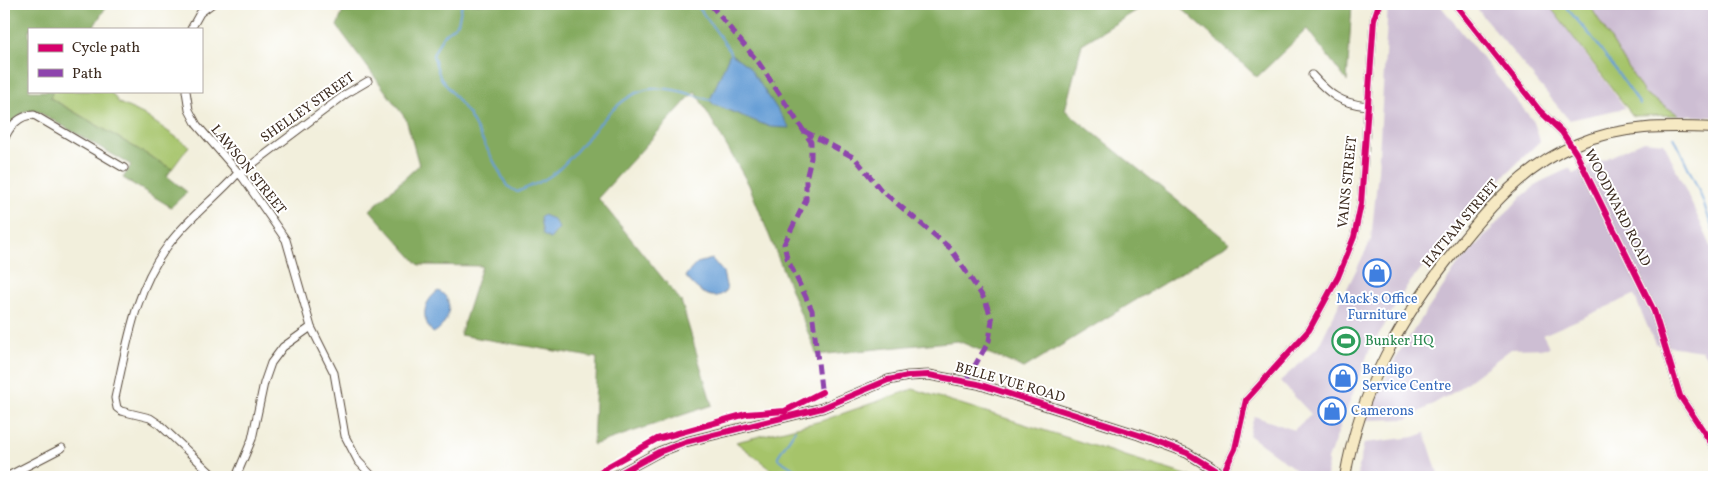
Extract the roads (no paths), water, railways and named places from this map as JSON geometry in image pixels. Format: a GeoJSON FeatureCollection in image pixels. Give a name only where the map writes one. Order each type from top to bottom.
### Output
{"type":"FeatureCollection","features":[{"type":"Feature","properties":{"kind":"main road","name":"HATTAM STREET"},"geometry":{"type":"LineString","coordinates":[[1345,477],[1355,432],[1373,381],[1398,330],[1419,297],[1465,237],[1504,193],[1532,169],[1572,146],[1608,134],[1648,126],[1714,128]]}},
{"type":"Feature","properties":{"kind":"street"},"geometry":{"type":"LineString","coordinates":[[192,28],[200,13],[212,4]]}},
{"type":"Feature","properties":{"kind":"street","name":"VAINS STREET"},"geometry":{"type":"LineString","coordinates":[[1224,476],[1235,449],[1242,410],[1249,396],[1293,350],[1309,330],[1331,291],[1350,250],[1361,204],[1374,19],[1379,4]]}},
{"type":"Feature","properties":{"kind":"street","name":"WOODWARD ROAD"},"geometry":{"type":"LineString","coordinates":[[1456,4],[1520,85],[1572,146],[1654,311],[1680,396],[1714,447]]}},
{"type":"Feature","properties":{"kind":"street"},"geometry":{"type":"LineString","coordinates":[[1312,75],[1338,99],[1350,104],[1367,106]]}},
{"type":"Feature","properties":{"kind":"street","name":"SHELLEY STREET"},"geometry":{"type":"LineString","coordinates":[[215,477],[159,424],[150,418],[120,411],[117,408],[115,398],[136,311],[148,277],[174,237],[239,174],[346,94],[368,81]]}},
{"type":"Feature","properties":{"kind":"street","name":"LAWSON STREET"},"geometry":{"type":"LineString","coordinates":[[186,92],[189,110],[197,125],[239,174],[286,240],[311,327],[334,373],[338,391],[340,418],[348,445],[358,461],[373,477]]}},
{"type":"Feature","properties":{"kind":"street"},"geometry":{"type":"LineString","coordinates":[[4,140],[17,121],[28,115],[34,115],[124,168]]}},
{"type":"Feature","properties":{"kind":"street"},"geometry":{"type":"LineString","coordinates":[[236,477],[252,439],[264,383],[271,363],[283,347],[311,327]]}},
{"type":"Feature","properties":{"kind":"street","name":"BELLE VUE ROAD"},"geometry":{"type":"LineString","coordinates":[[613,477],[659,452],[685,442],[822,408],[888,380],[908,376],[929,375],[978,384],[1139,435],[1187,453],[1224,476]]}},
{"type":"Feature","properties":{"kind":"street"},"geometry":{"type":"LineString","coordinates":[[6,477],[62,448]]}},
{"type":"Feature","properties":{"kind":"water"},"geometry":{"type":"Polygon","coordinates":[[[730,53],[748,66],[790,128],[770,127],[713,104],[710,100],[730,53]]]}},
{"type":"Feature","properties":{"kind":"water"},"geometry":{"type":"Polygon","coordinates":[[[543,215],[553,219],[559,228],[550,239],[543,235],[540,218],[543,215]]]}},
{"type":"Feature","properties":{"kind":"water"},"geometry":{"type":"Polygon","coordinates":[[[712,259],[723,272],[727,290],[716,296],[704,294],[685,276],[697,263],[712,259]]]}},
{"type":"Feature","properties":{"kind":"water"},"geometry":{"type":"Polygon","coordinates":[[[438,291],[444,295],[449,306],[443,325],[433,333],[426,322],[425,310],[429,300],[438,291]]]}},
{"type":"Feature","properties":{"kind":"waterway"},"geometry":{"type":"LineString","coordinates":[[462,4],[458,23],[442,37],[433,55],[440,77],[469,115],[507,186],[517,192],[554,174],[609,113],[632,95],[645,90],[661,89],[678,91],[710,100]]}},
{"type":"Feature","properties":{"kind":"waterway"},"geometry":{"type":"LineString","coordinates":[[696,4],[727,46],[730,53]]}},
{"type":"Feature","properties":{"kind":"waterway"},"geometry":{"type":"LineString","coordinates":[[1563,4],[1592,37],[1640,104]]}},
{"type":"Feature","properties":{"kind":"waterway"},"geometry":{"type":"LineString","coordinates":[[1674,137],[1700,193],[1714,233]]}},
{"type":"Feature","properties":{"kind":"waterway"},"geometry":{"type":"LineString","coordinates":[[795,430],[778,456],[778,459],[807,477]]}},
{"type":"Feature","properties":{"kind":"place","name":"Mack's Office Furniture"},"geometry":{"type":"Point","coordinates":[1377,273]}},
{"type":"Feature","properties":{"kind":"place","name":"Bunker HQ"},"geometry":{"type":"Point","coordinates":[1346,341]}},
{"type":"Feature","properties":{"kind":"place","name":"Bendigo Service Centre"},"geometry":{"type":"Point","coordinates":[1343,378]}},
{"type":"Feature","properties":{"kind":"place","name":"Camerons"},"geometry":{"type":"Point","coordinates":[1332,411]}}]}
